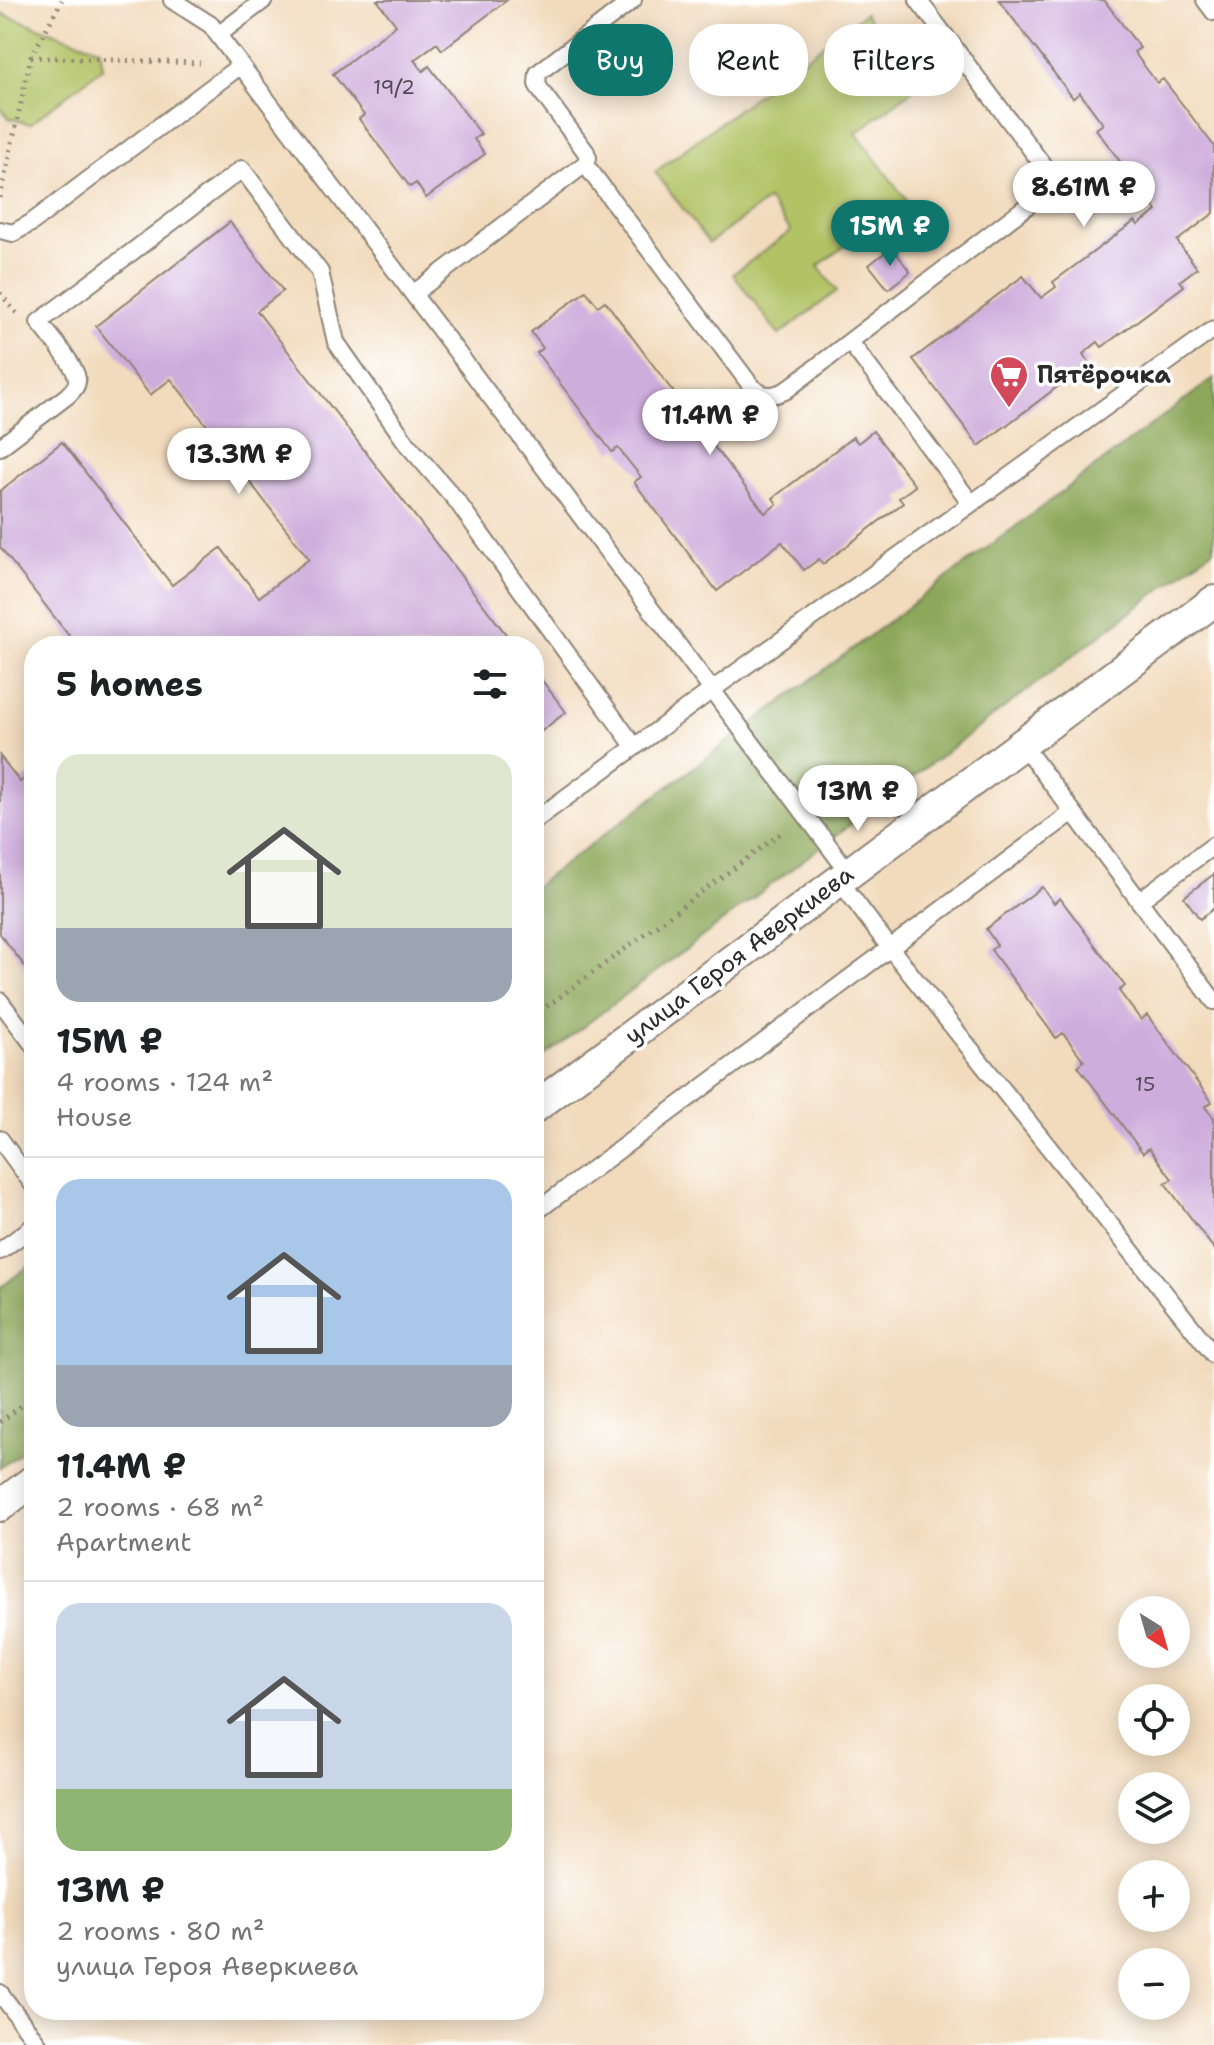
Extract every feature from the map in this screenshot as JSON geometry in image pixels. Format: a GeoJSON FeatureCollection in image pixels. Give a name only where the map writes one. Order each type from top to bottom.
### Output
{"type":"FeatureCollection","features":[{"type":"Feature","properties":{"kind":"street","name":"улица Героя Аверкиева"},"geometry":{"type":"LineString","coordinates":[[544,1101],[1214,601]]}},
{"type":"Feature","properties":{"kind":"street"},"geometry":{"type":"LineString","coordinates":[[0,1506],[24,1488]]}},
{"type":"Feature","properties":{"kind":"lane"},"geometry":{"type":"LineString","coordinates":[[172,0],[211,25],[806,815],[890,948],[1214,1355]]}},
{"type":"Feature","properties":{"kind":"lane"},"geometry":{"type":"LineString","coordinates":[[218,35],[264,0]]}},
{"type":"Feature","properties":{"kind":"lane"},"geometry":{"type":"LineString","coordinates":[[413,294],[585,164],[588,158],[586,152],[541,91],[537,84],[538,73],[633,0]]}},
{"type":"Feature","properties":{"kind":"lane"},"geometry":{"type":"LineString","coordinates":[[585,164],[760,395],[774,396],[785,391],[1039,200],[1048,190],[1051,179],[1046,169],[918,0]]}},
{"type":"Feature","properties":{"kind":"lane"},"geometry":{"type":"LineString","coordinates":[[1205,0],[1214,12]]}},
{"type":"Feature","properties":{"kind":"lane"},"geometry":{"type":"LineString","coordinates":[[0,230],[13,233],[31,223],[241,65]]}},
{"type":"Feature","properties":{"kind":"lane"},"geometry":{"type":"LineString","coordinates":[[0,447],[75,388],[77,380],[74,370],[39,322],[242,169],[320,272],[336,342],[408,445],[456,500],[634,746]]}},
{"type":"Feature","properties":{"kind":"lane"},"geometry":{"type":"LineString","coordinates":[[544,814],[1214,329]]}},
{"type":"Feature","properties":{"kind":"lane"},"geometry":{"type":"LineString","coordinates":[[850,342],[971,503]]}},
{"type":"Feature","properties":{"kind":"lane"},"geometry":{"type":"LineString","coordinates":[[1022,744],[1214,1001]]}},
{"type":"Feature","properties":{"kind":"lane"},"geometry":{"type":"LineString","coordinates":[[544,1206],[1073,812]]}},
{"type":"Feature","properties":{"kind":"lane"},"geometry":{"type":"LineString","coordinates":[[1139,901],[1214,845]]}},
{"type":"Feature","properties":{"kind":"lane"},"geometry":{"type":"LineString","coordinates":[[0,1001],[24,1033]]}},
{"type":"Feature","properties":{"kind":"lane"},"geometry":{"type":"LineString","coordinates":[[0,1139],[24,1172]]}},
{"type":"Feature","properties":{"kind":"lane"},"geometry":{"type":"LineString","coordinates":[[0,1251],[24,1233]]}},
{"type":"Feature","properties":{"kind":"lane"},"geometry":{"type":"LineString","coordinates":[[0,1993],[39,2045]]}},
{"type":"Feature","properties":{"kind":"path"},"geometry":{"type":"LineString","coordinates":[[0,198],[31,57],[62,0]]}},
{"type":"Feature","properties":{"kind":"path"},"geometry":{"type":"LineString","coordinates":[[31,57],[241,65]]}},
{"type":"Feature","properties":{"kind":"path"},"geometry":{"type":"LineString","coordinates":[[544,1009],[806,815]]}},
{"type":"Feature","properties":{"kind":"path"},"geometry":{"type":"LineString","coordinates":[[0,1422],[24,1404]]}},
{"type":"Feature","properties":{"kind":"green space"},"geometry":{"type":"Polygon","coordinates":[[[0,13],[100,49],[103,67],[30,124],[9,118],[0,107],[0,13]]]}},
{"type":"Feature","properties":{"kind":"green space"},"geometry":{"type":"Polygon","coordinates":[[[865,13],[873,24],[850,24],[865,13]]]}},
{"type":"Feature","properties":{"kind":"green space"},"geometry":{"type":"Polygon","coordinates":[[[824,44],[824,96],[905,96],[856,133],[906,200],[818,266],[837,291],[779,335],[733,274],[791,231],[768,200],[709,243],[655,172],[755,96],[808,96],[808,56],[824,44]]]}},
{"type":"Feature","properties":{"kind":"green space"},"geometry":{"type":"Polygon","coordinates":[[[1214,378],[1214,549],[544,1056],[544,880],[1214,378]]]}},
{"type":"Feature","properties":{"kind":"green space"},"geometry":{"type":"Polygon","coordinates":[[[24,1270],[24,1450],[0,1468],[0,1288],[24,1270]]]}},
{"type":"Feature","properties":{"kind":"building"},"geometry":{"type":"Polygon","coordinates":[[[377,0],[507,0],[442,50],[437,43],[414,60],[423,71],[429,66],[481,134],[474,139],[485,154],[426,198],[416,183],[410,187],[359,119],[364,115],[333,74],[396,25],[377,0]]]}},
{"type":"Feature","properties":{"kind":"building"},"geometry":{"type":"Polygon","coordinates":[[[999,0],[1104,0],[1140,48],[1134,52],[1157,83],[1163,79],[1214,146],[1214,213],[1177,241],[1197,268],[1180,281],[1184,286],[1102,347],[1098,342],[1083,354],[1089,363],[979,446],[913,359],[1023,276],[1041,298],[1056,287],[1053,282],[1135,221],[1138,225],[1157,211],[1096,129],[1103,124],[1080,93],[1073,98],[999,0]]]}},
{"type":"Feature","properties":{"kind":"building"},"geometry":{"type":"Polygon","coordinates":[[[230,222],[283,291],[257,311],[507,636],[69,636],[0,547],[0,491],[62,442],[172,585],[221,548],[259,597],[309,559],[171,379],[150,395],[96,326],[230,222]]]}},
{"type":"Feature","properties":{"kind":"building"},"geometry":{"type":"Polygon","coordinates":[[[892,247],[910,272],[888,289],[869,265],[892,247]]]}},
{"type":"Feature","properties":{"kind":"building"},"geometry":{"type":"Polygon","coordinates":[[[586,291],[598,306],[605,301],[680,401],[673,406],[695,436],[702,431],[765,513],[777,504],[773,498],[853,437],[858,443],[873,431],[915,486],[899,498],[903,503],[823,564],[819,559],[804,570],[782,542],[717,591],[634,482],[641,477],[618,448],[612,452],[537,353],[543,348],[531,332],[586,291]]]}},
{"type":"Feature","properties":{"kind":"building"},"geometry":{"type":"Polygon","coordinates":[[[544,683],[566,712],[544,729],[544,683]]]}},
{"type":"Feature","properties":{"kind":"building"},"geometry":{"type":"Polygon","coordinates":[[[0,756],[20,782],[24,779],[24,965],[0,934],[0,756]]]}},
{"type":"Feature","properties":{"kind":"building"},"geometry":{"type":"Polygon","coordinates":[[[1214,874],[1214,908],[1200,919],[1184,897],[1214,874]]]}},
{"type":"Feature","properties":{"kind":"building"},"geometry":{"type":"Polygon","coordinates":[[[1042,887],[1054,903],[1060,898],[1125,986],[1119,991],[1141,1020],[1147,1015],[1212,1102],[1205,1107],[1214,1118],[1214,1249],[1165,1183],[1172,1179],[1149,1148],[1143,1153],[1078,1066],[1084,1061],[1063,1033],[1056,1038],[991,950],[997,945],[986,929],[1042,887]]]}},
{"type":"Feature","properties":{"kind":"place","name":"Пятёрочка"},"geometry":{"type":"Point","coordinates":[1009,409]}}]}
